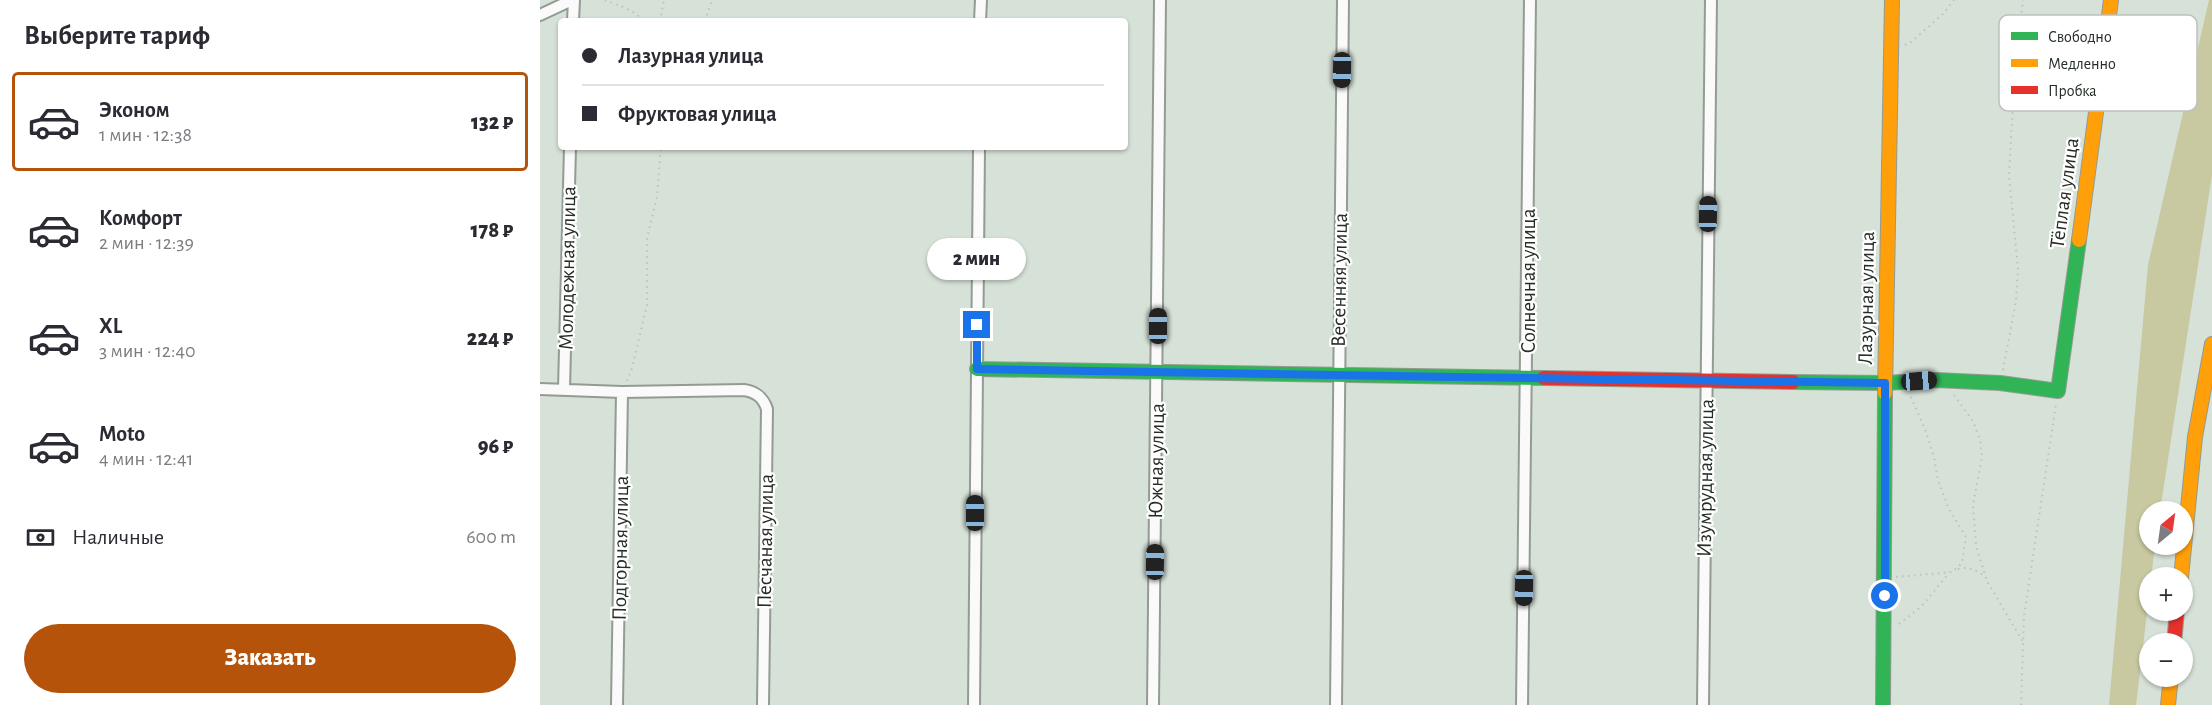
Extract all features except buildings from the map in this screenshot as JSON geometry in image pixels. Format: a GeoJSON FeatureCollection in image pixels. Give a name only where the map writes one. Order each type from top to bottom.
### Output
{"type":"FeatureCollection","features":[{"type":"Feature","properties":{"kind":"street"},"geometry":{"type":"LineString","coordinates":[[540,15],[573,0],[573,18]]}},
{"type":"Feature","properties":{"kind":"street"},"geometry":{"type":"LineString","coordinates":[[980,18],[981,0]]}},
{"type":"Feature","properties":{"kind":"street","name":"Южная улица"},"geometry":{"type":"LineString","coordinates":[[1153,705],[1160,0]]}},
{"type":"Feature","properties":{"kind":"street","name":"Весенняя улица"},"geometry":{"type":"LineString","coordinates":[[1336,705],[1343,0]]}},
{"type":"Feature","properties":{"kind":"street","name":"Солнечная улица"},"geometry":{"type":"LineString","coordinates":[[1522,705],[1530,0]]}},
{"type":"Feature","properties":{"kind":"street","name":"Изумрудная улица"},"geometry":{"type":"LineString","coordinates":[[1703,705],[1711,0]]}},
{"type":"Feature","properties":{"kind":"street","name":"Лазурная улица"},"geometry":{"type":"LineString","coordinates":[[1883,705],[1885,383],[1892,0]]}},
{"type":"Feature","properties":{"kind":"street","name":"Тёплая улица"},"geometry":{"type":"LineString","coordinates":[[2109,15],[2111,0]]}},
{"type":"Feature","properties":{"kind":"street","name":"Тёплая улица"},"geometry":{"type":"LineString","coordinates":[[2058,391],[2096,111]]}},
{"type":"Feature","properties":{"kind":"street","name":"Молодежная улица"},"geometry":{"type":"LineString","coordinates":[[564,389],[570,150]]}},
{"type":"Feature","properties":{"kind":"street"},"geometry":{"type":"LineString","coordinates":[[974,705],[979,150]]}},
{"type":"Feature","properties":{"kind":"street"},"geometry":{"type":"LineString","coordinates":[[2182,567],[2195,437],[2212,344]]}},
{"type":"Feature","properties":{"kind":"street"},"geometry":{"type":"LineString","coordinates":[[977,369],[1885,383],[1936,380],[2000,383],[2058,391]]}},
{"type":"Feature","properties":{"kind":"street"},"geometry":{"type":"LineString","coordinates":[[540,389],[622,392]]}},
{"type":"Feature","properties":{"kind":"street","name":"Песчаная улица"},"geometry":{"type":"LineString","coordinates":[[622,392],[744,390],[759,395],[767,409],[763,705]]}},
{"type":"Feature","properties":{"kind":"street","name":"Подгорная улица"},"geometry":{"type":"LineString","coordinates":[[617,705],[622,392]]}},
{"type":"Feature","properties":{"kind":"street"},"geometry":{"type":"LineString","coordinates":[[2168,705],[2170,687]]}},
{"type":"Feature","properties":{"kind":"path"},"geometry":{"type":"LineString","coordinates":[[604,0],[642,18]]}},
{"type":"Feature","properties":{"kind":"path"},"geometry":{"type":"LineString","coordinates":[[661,18],[664,0]]}},
{"type":"Feature","properties":{"kind":"path"},"geometry":{"type":"LineString","coordinates":[[706,18],[712,0]]}},
{"type":"Feature","properties":{"kind":"path"},"geometry":{"type":"LineString","coordinates":[[1891,50],[1910,43],[1943,14],[1954,0]]}},
{"type":"Feature","properties":{"kind":"path"},"geometry":{"type":"LineString","coordinates":[[2022,15],[2023,0]]}},
{"type":"Feature","properties":{"kind":"path"},"geometry":{"type":"LineString","coordinates":[[2000,383],[2016,302],[2018,269],[2009,176],[2013,111]]}},
{"type":"Feature","properties":{"kind":"path"},"geometry":{"type":"LineString","coordinates":[[622,392],[632,368],[647,305],[647,238],[657,197],[661,150]]}},
{"type":"Feature","properties":{"kind":"path"},"geometry":{"type":"LineString","coordinates":[[1936,380],[1958,398],[1980,440],[1982,457],[1973,505],[1976,546],[1985,576],[2023,643]]}},
{"type":"Feature","properties":{"kind":"path"},"geometry":{"type":"LineString","coordinates":[[1885,629],[1898,624],[1922,606],[1949,573],[1962,563],[1966,537],[1949,509],[1938,480],[1934,457],[1925,429],[1910,394],[1902,382]]}},
{"type":"Feature","properties":{"kind":"path"},"geometry":{"type":"LineString","coordinates":[[2021,705],[2024,616],[2058,391]]}},
{"type":"Feature","properties":{"kind":"path"},"geometry":{"type":"LineString","coordinates":[[1955,569],[1963,567],[1977,570],[1985,576]]}},
{"type":"Feature","properties":{"kind":"path"},"geometry":{"type":"LineString","coordinates":[[1884,579],[1949,573]]}},
{"type":"Feature","properties":{"kind":"green space"},"geometry":{"type":"Polygon","coordinates":[[[2209,0],[2212,0],[2212,175],[2162,501],[2139,501],[2139,555],[2154,555],[2152,567],[2139,567],[2139,621],[2146,621],[2145,633],[2139,633],[2139,680],[2136,705],[2109,705],[2148,265],[2183,111],[2197,111],[2197,52],[2209,0]]]}},
{"type":"Feature","properties":{"kind":"traffic: fast"},"geometry":{"type":"LineString","coordinates":[[1793,382],[1885,383],[1936,380],[2000,383],[2058,391],[2079,240]]}},
{"type":"Feature","properties":{"kind":"traffic: fast"},"geometry":{"type":"LineString","coordinates":[[977,369],[1544,378]]}},
{"type":"Feature","properties":{"kind":"traffic: fast"},"geometry":{"type":"LineString","coordinates":[[1883,705],[1885,393]]}},
{"type":"Feature","properties":{"kind":"traffic: slow"},"geometry":{"type":"LineString","coordinates":[[1885,393],[1892,0]]}},
{"type":"Feature","properties":{"kind":"traffic: slow"},"geometry":{"type":"LineString","coordinates":[[2109,15],[2111,0]]}},
{"type":"Feature","properties":{"kind":"traffic: slow"},"geometry":{"type":"LineString","coordinates":[[2079,240],[2096,111]]}},
{"type":"Feature","properties":{"kind":"traffic: slow"},"geometry":{"type":"LineString","coordinates":[[2182,567],[2195,437],[2212,344]]}},
{"type":"Feature","properties":{"kind":"traffic: slow"},"geometry":{"type":"LineString","coordinates":[[2168,705],[2170,687]]}},
{"type":"Feature","properties":{"kind":"traffic: jam"},"geometry":{"type":"LineString","coordinates":[[1544,378],[1793,382]]}},
{"type":"Feature","properties":{"kind":"traffic: jam"},"geometry":{"type":"LineString","coordinates":[[2175,633],[2176,621]]}},
{"type":"Feature","properties":{"kind":"route"},"geometry":{"type":"LineString","coordinates":[[977,325],[977,369],[1885,383],[1885,596]]}}]}
